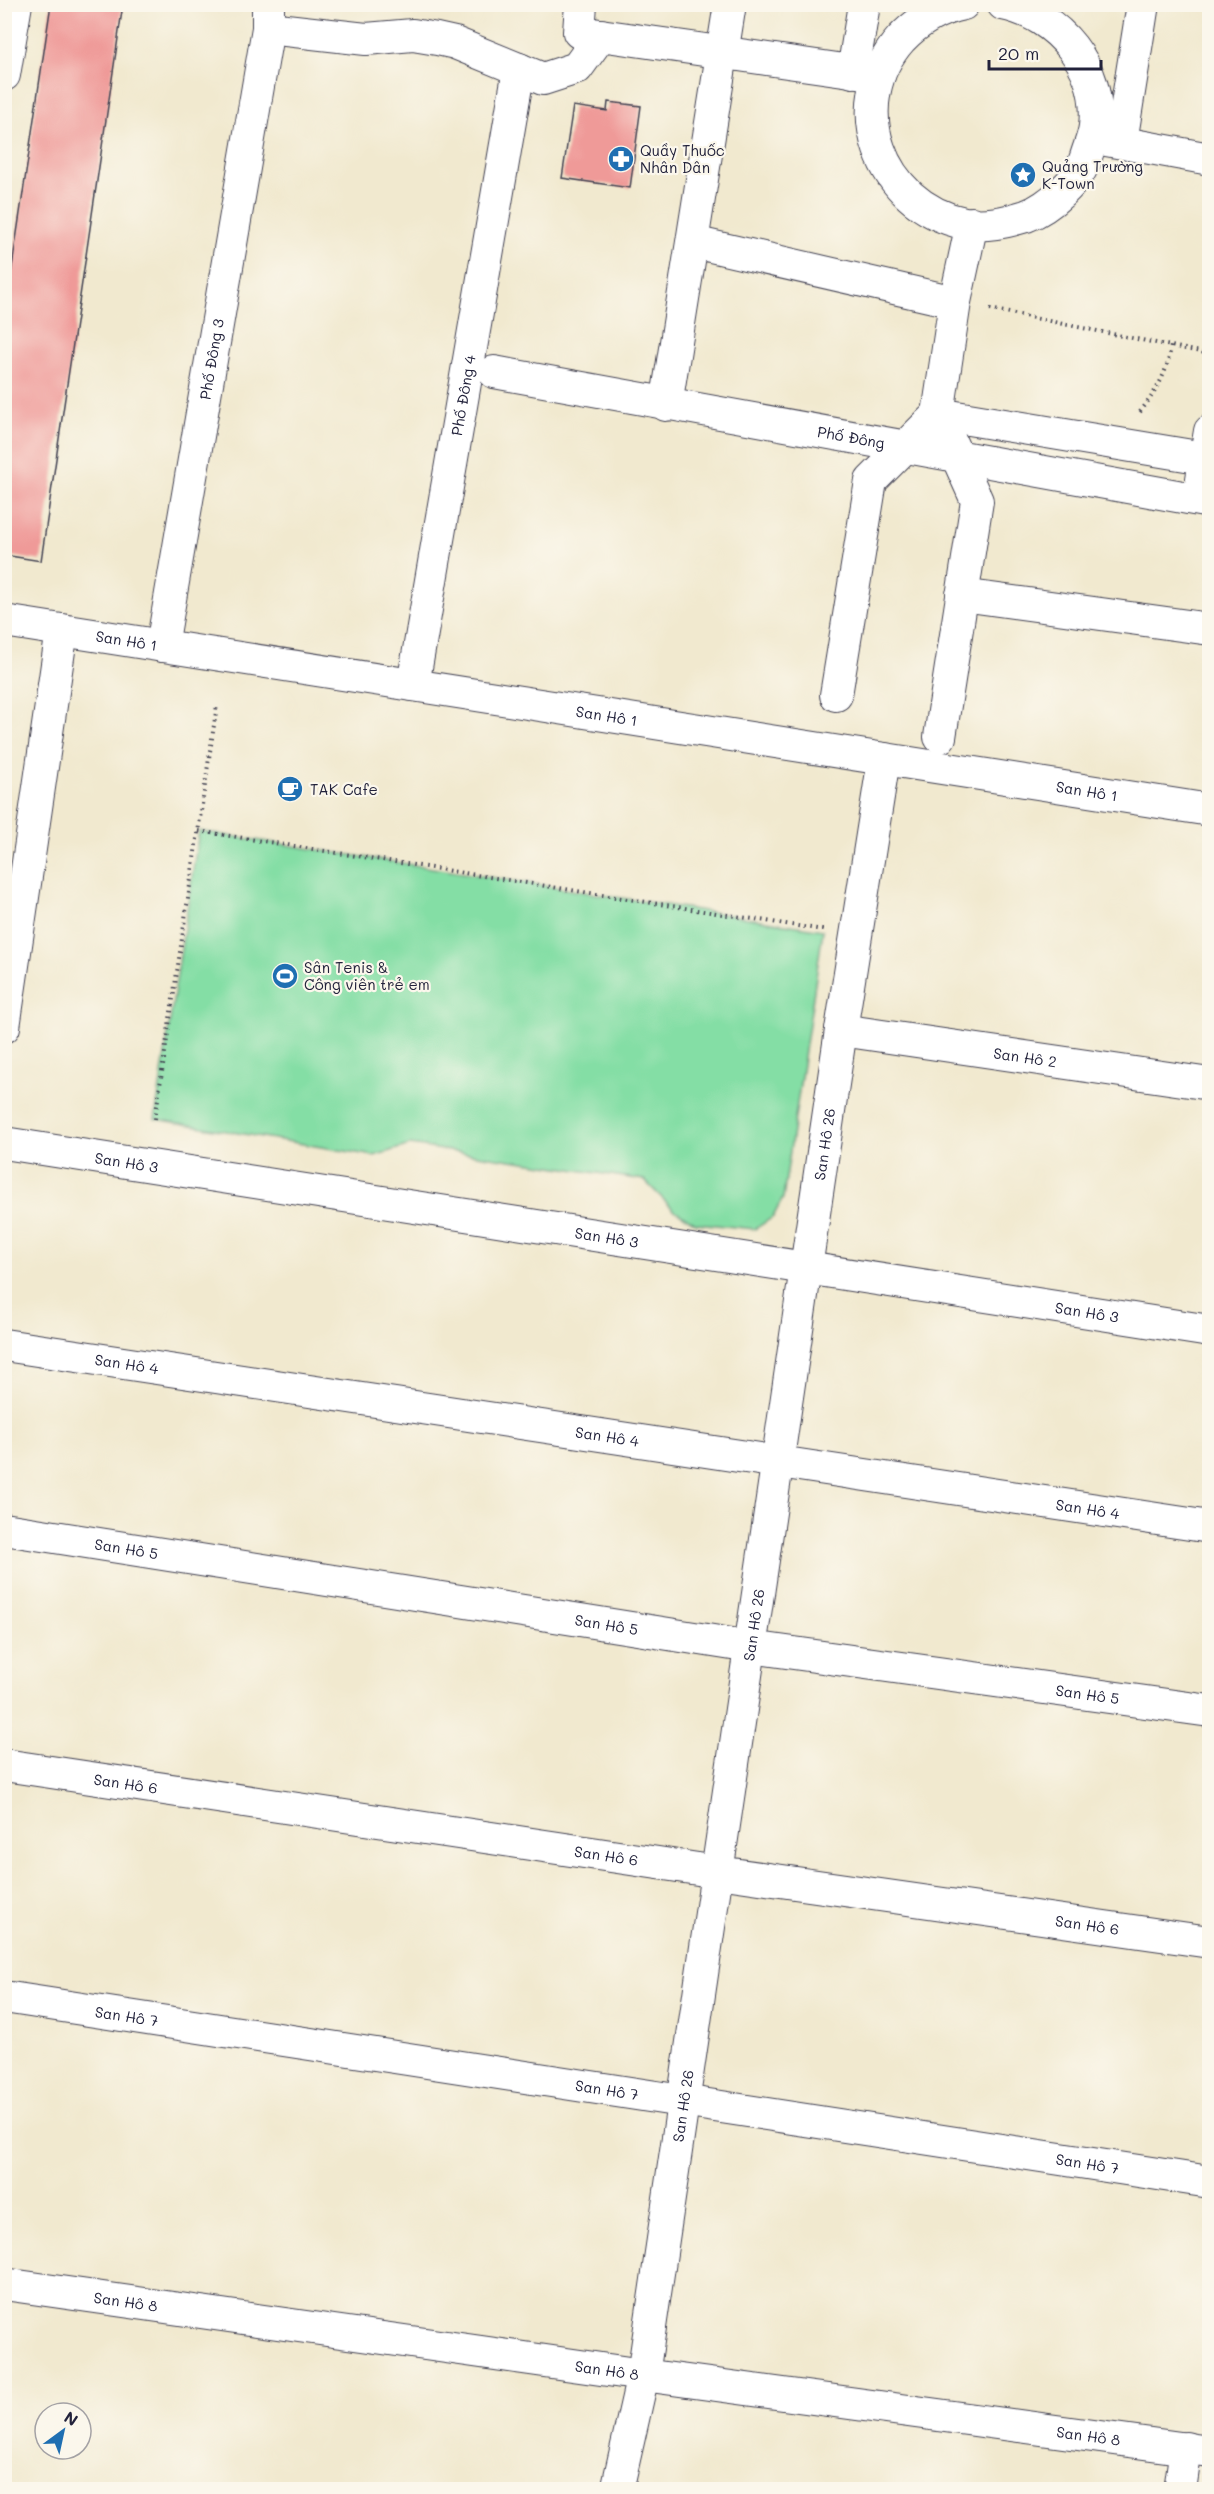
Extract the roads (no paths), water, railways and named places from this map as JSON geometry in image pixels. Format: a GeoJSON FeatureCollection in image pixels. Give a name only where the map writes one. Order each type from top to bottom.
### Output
{"type":"FeatureCollection","features":[{"type":"Feature","properties":{"kind":"street"},"geometry":{"type":"LineString","coordinates":[[4,75],[16,4]]}},
{"type":"Feature","properties":{"kind":"street"},"geometry":{"type":"LineString","coordinates":[[581,4],[579,32],[866,73],[888,54],[913,26],[946,7],[963,4]]}},
{"type":"Feature","properties":{"kind":"street"},"geometry":{"type":"LineString","coordinates":[[666,405],[730,4]]}},
{"type":"Feature","properties":{"kind":"street"},"geometry":{"type":"LineString","coordinates":[[864,4],[866,73],[874,87],[872,123],[881,159],[901,189],[930,212],[965,223],[1001,224],[1036,213],[1064,191],[1085,161],[1106,140],[1143,4]]}},
{"type":"Feature","properties":{"kind":"street"},"geometry":{"type":"LineString","coordinates":[[1003,4],[1021,8],[1054,27],[1079,55],[1093,90],[1095,126],[1106,140],[1209,159]]}},
{"type":"Feature","properties":{"kind":"street"},"geometry":{"type":"LineString","coordinates":[[268,16],[366,39],[413,35],[455,43],[543,79],[577,68],[601,35]]}},
{"type":"Feature","properties":{"kind":"street","name":"Phố Đông 3"},"geometry":{"type":"LineString","coordinates":[[162,646],[268,16]]}},
{"type":"Feature","properties":{"kind":"street","name":"Phố Đông 4"},"geometry":{"type":"LineString","coordinates":[[413,685],[519,69]]}},
{"type":"Feature","properties":{"kind":"street"},"geometry":{"type":"LineString","coordinates":[[940,737],[977,501],[938,414],[955,302],[972,223]]}},
{"type":"Feature","properties":{"kind":"street"},"geometry":{"type":"LineString","coordinates":[[693,242],[955,302]]}},
{"type":"Feature","properties":{"kind":"street","name":"Phố Đông"},"geometry":{"type":"LineString","coordinates":[[494,372],[1204,501]]}},
{"type":"Feature","properties":{"kind":"street"},"geometry":{"type":"LineString","coordinates":[[938,414],[1114,444],[1208,450],[1204,501]]}},
{"type":"Feature","properties":{"kind":"street"},"geometry":{"type":"LineString","coordinates":[[836,695],[871,481],[938,414]]}},
{"type":"Feature","properties":{"kind":"street"},"geometry":{"type":"LineString","coordinates":[[962,595],[1209,629]]}},
{"type":"Feature","properties":{"kind":"street","name":"San Hô 1"},"geometry":{"type":"LineString","coordinates":[[4,621],[1209,810]]}},
{"type":"Feature","properties":{"kind":"street"},"geometry":{"type":"LineString","coordinates":[[4,1028],[62,630]]}},
{"type":"Feature","properties":{"kind":"street","name":"San Hô 26"},"geometry":{"type":"LineString","coordinates":[[617,2490],[643,2375],[806,1269],[884,759]]}},
{"type":"Feature","properties":{"kind":"street","name":"San Hô 2"},"geometry":{"type":"LineString","coordinates":[[842,1030],[1209,1084]]}},
{"type":"Feature","properties":{"kind":"street","name":"San Hô 3"},"geometry":{"type":"LineString","coordinates":[[4,1143],[1209,1331]]}},
{"type":"Feature","properties":{"kind":"street","name":"San Hô 4"},"geometry":{"type":"LineString","coordinates":[[4,1345],[1209,1527]]}},
{"type":"Feature","properties":{"kind":"street","name":"San Hô 5"},"geometry":{"type":"LineString","coordinates":[[4,1529],[751,1647],[1209,1711]]}},
{"type":"Feature","properties":{"kind":"street","name":"San Hô 6"},"geometry":{"type":"LineString","coordinates":[[4,1765],[718,1872],[1209,1942]]}},
{"type":"Feature","properties":{"kind":"street","name":"San Hô 7"},"geometry":{"type":"LineString","coordinates":[[4,1997],[1209,2182]]}},
{"type":"Feature","properties":{"kind":"street","name":"San Hô 8"},"geometry":{"type":"LineString","coordinates":[[4,2284],[643,2375],[1198,2450]]}},
{"type":"Feature","properties":{"kind":"street"},"geometry":{"type":"LineString","coordinates":[[1180,2490],[1198,2450]]}},
{"type":"Feature","properties":{"kind":"place","name":"Quầy Thuốc Nhân Dân"},"geometry":{"type":"Point","coordinates":[621,159]}},
{"type":"Feature","properties":{"kind":"place","name":"Quảng Trường K-Town"},"geometry":{"type":"Point","coordinates":[1023,175]}},
{"type":"Feature","properties":{"kind":"place","name":"TAK Cafe"},"geometry":{"type":"Point","coordinates":[290,789]}},
{"type":"Feature","properties":{"kind":"place","name":"Sân Tenis & Công viên trẻ em"},"geometry":{"type":"Point","coordinates":[285,976]}}]}
